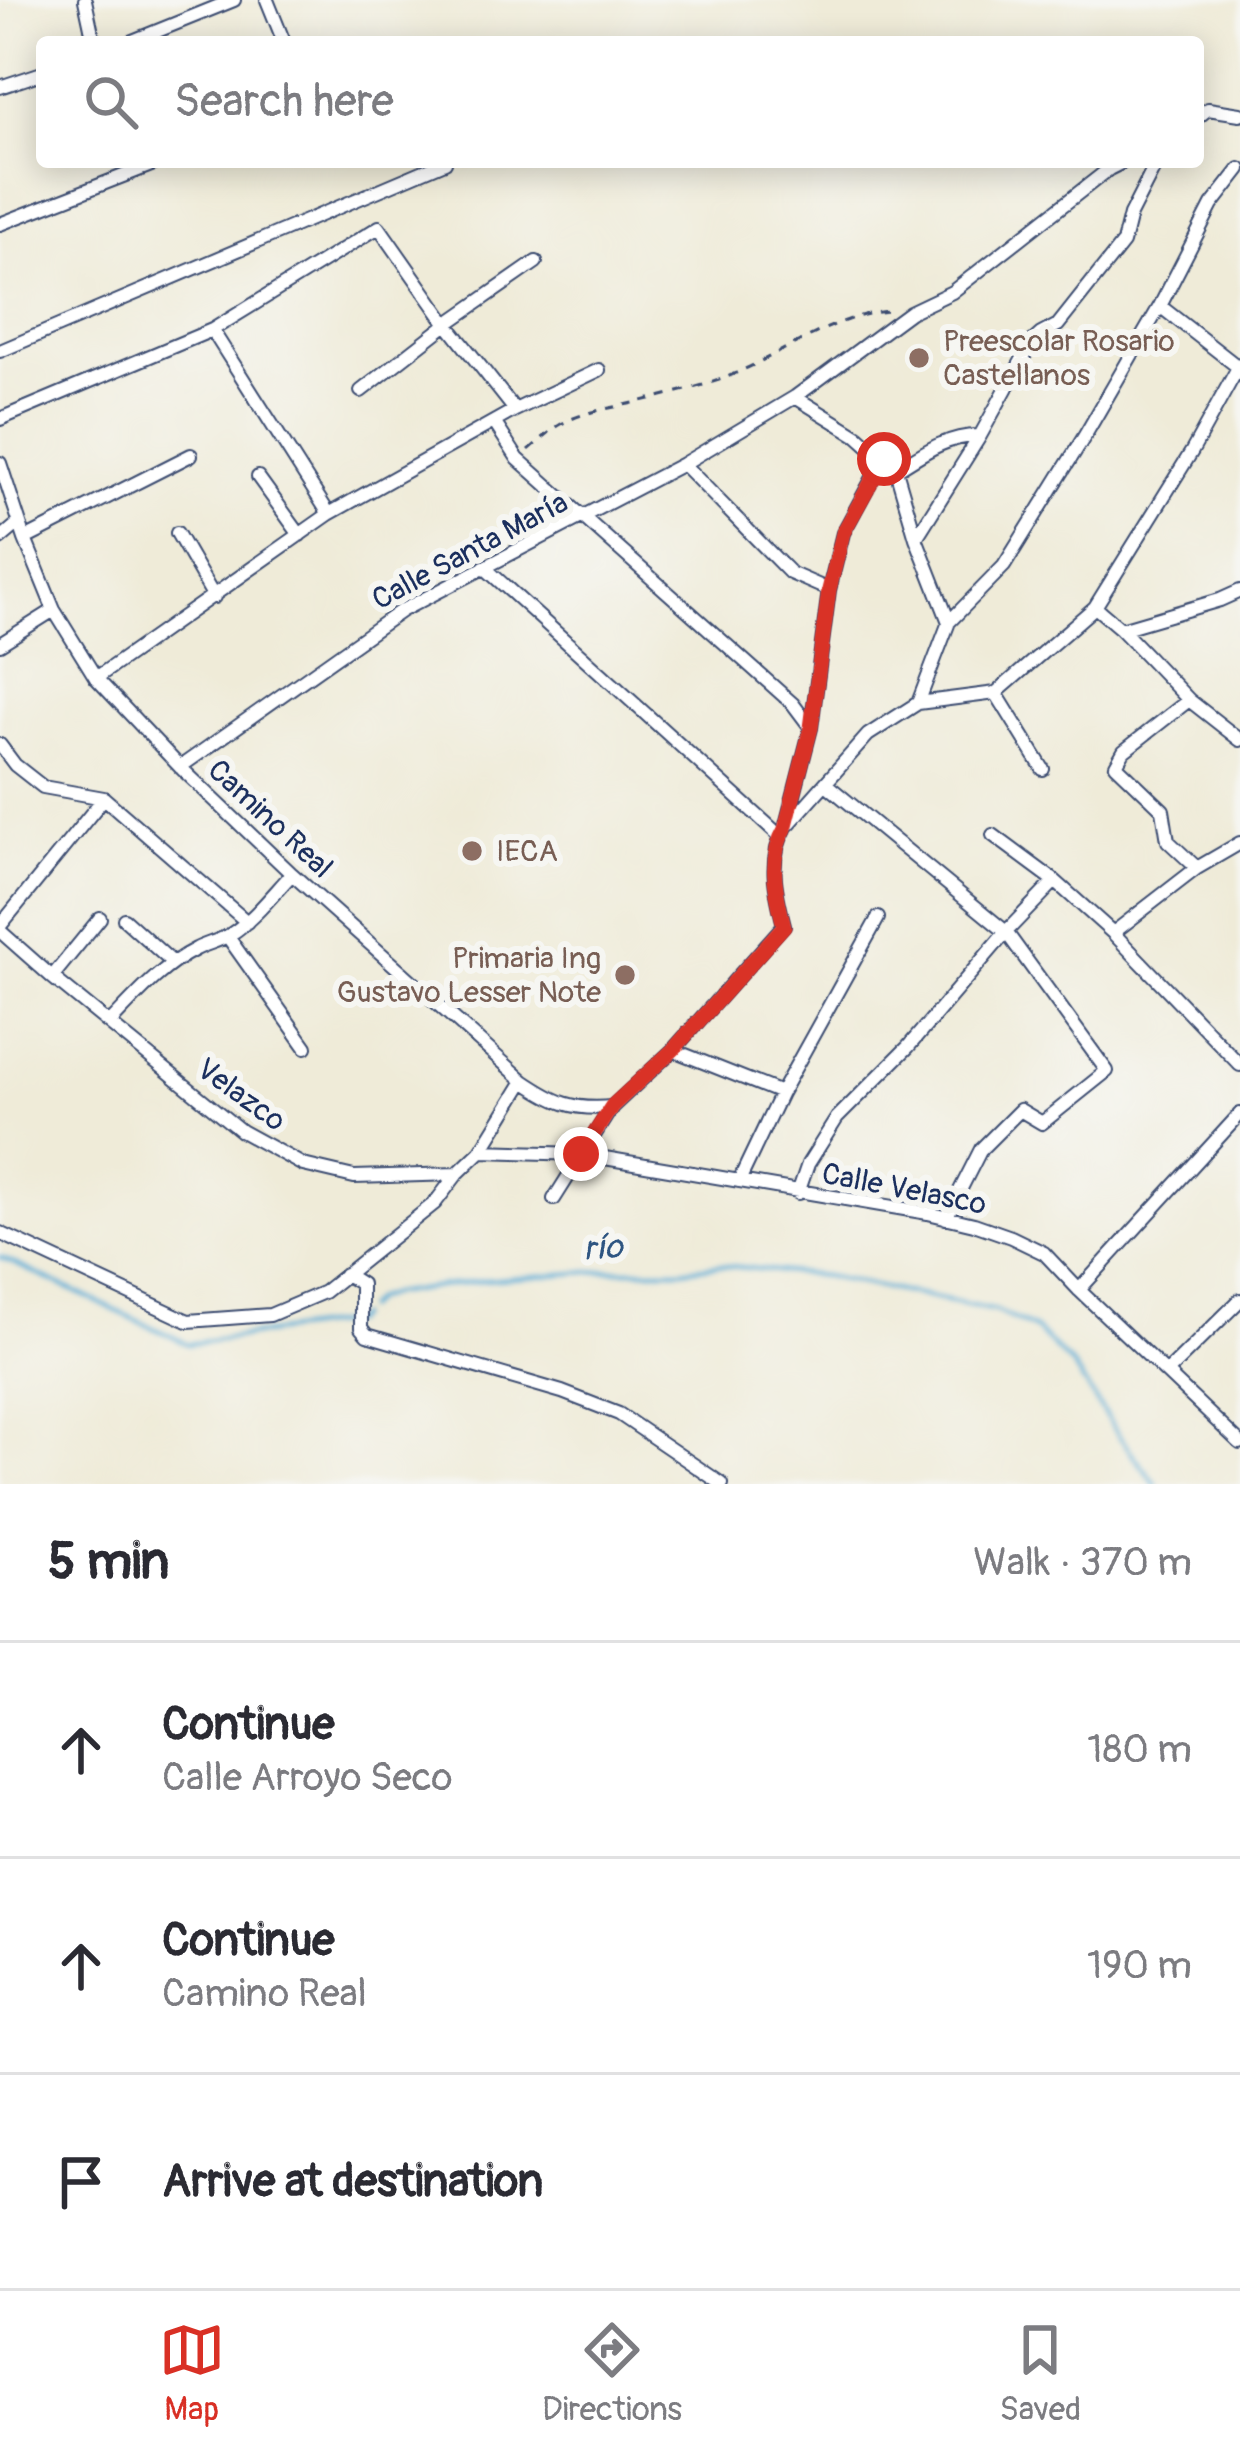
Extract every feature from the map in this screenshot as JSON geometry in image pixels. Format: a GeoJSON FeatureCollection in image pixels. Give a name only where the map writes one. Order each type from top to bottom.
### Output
{"type":"FeatureCollection","features":[{"type":"Feature","properties":{"kind":"street"},"geometry":{"type":"LineString","coordinates":[[85,0],[93,36]]}},
{"type":"Feature","properties":{"kind":"street"},"geometry":{"type":"LineString","coordinates":[[196,0],[200,15]]}},
{"type":"Feature","properties":{"kind":"street"},"geometry":{"type":"LineString","coordinates":[[146,36],[234,0]]}},
{"type":"Feature","properties":{"kind":"street"},"geometry":{"type":"LineString","coordinates":[[267,0],[282,36]]}},
{"type":"Feature","properties":{"kind":"street"},"geometry":{"type":"LineString","coordinates":[[0,86],[36,75]]}},
{"type":"Feature","properties":{"kind":"street"},"geometry":{"type":"LineString","coordinates":[[1204,112],[1240,113]]}},
{"type":"Feature","properties":{"kind":"street"},"geometry":{"type":"LineString","coordinates":[[0,224],[144,168]]}},
{"type":"Feature","properties":{"kind":"street"},"geometry":{"type":"LineString","coordinates":[[0,351],[431,168]]}},
{"type":"Feature","properties":{"kind":"street","name":"Calle Santa María"},"geometry":{"type":"LineString","coordinates":[[180,767],[401,610],[584,518],[795,397],[910,312],[952,292],[1111,168]]}},
{"type":"Feature","properties":{"kind":"street"},"geometry":{"type":"LineString","coordinates":[[916,538],[1032,342],[1058,325],[1123,243],[1130,215],[1154,168]]}},
{"type":"Feature","properties":{"kind":"street"},"geometry":{"type":"LineString","coordinates":[[918,703],[949,622],[1004,566],[1160,306],[1212,205],[1240,169]]}},
{"type":"Feature","properties":{"kind":"street"},"geometry":{"type":"LineString","coordinates":[[0,419],[212,330],[379,227],[514,410]]}},
{"type":"Feature","properties":{"kind":"street"},"geometry":{"type":"LineString","coordinates":[[361,391],[536,262]]}},
{"type":"Feature","properties":{"kind":"street"},"geometry":{"type":"LineString","coordinates":[[783,832],[868,735],[918,703],[996,693],[1095,608],[1192,452],[1239,365],[1160,306]]}},
{"type":"Feature","properties":{"kind":"street"},"geometry":{"type":"LineString","coordinates":[[212,330],[329,514]]}},
{"type":"Feature","properties":{"kind":"street"},"geometry":{"type":"LineString","coordinates":[[96,678],[329,514],[514,410],[599,370]]}},
{"type":"Feature","properties":{"kind":"street"},"geometry":{"type":"LineString","coordinates":[[795,397],[858,436],[896,470],[949,622]]}},
{"type":"Feature","properties":{"kind":"street"},"geometry":{"type":"LineString","coordinates":[[494,422],[518,459],[793,704],[811,728]]}},
{"type":"Feature","properties":{"kind":"street"},"geometry":{"type":"LineString","coordinates":[[896,470],[939,443],[980,436]]}},
{"type":"Feature","properties":{"kind":"street"},"geometry":{"type":"LineString","coordinates":[[25,538],[190,455]]}},
{"type":"Feature","properties":{"kind":"street"},"geometry":{"type":"LineString","coordinates":[[554,1199],[612,1106],[673,1050],[784,926],[772,879],[811,728],[829,590],[843,533],[884,459]]}},
{"type":"Feature","properties":{"kind":"street","name":"Camino Real"},"geometry":{"type":"LineString","coordinates":[[0,464],[54,610],[96,678],[180,767],[524,1081],[556,1102],[590,1109],[612,1106]]}},
{"type":"Feature","properties":{"kind":"street"},"geometry":{"type":"LineString","coordinates":[[682,464],[790,573],[829,590]]}},
{"type":"Feature","properties":{"kind":"street"},"geometry":{"type":"LineString","coordinates":[[259,477],[300,535]]}},
{"type":"Feature","properties":{"kind":"street"},"geometry":{"type":"LineString","coordinates":[[0,539],[20,523]]}},
{"type":"Feature","properties":{"kind":"street"},"geometry":{"type":"LineString","coordinates":[[177,533],[214,597]]}},
{"type":"Feature","properties":{"kind":"street"},"geometry":{"type":"LineString","coordinates":[[484,567],[783,832]]}},
{"type":"Feature","properties":{"kind":"street"},"geometry":{"type":"LineString","coordinates":[[1121,628],[1240,591]]}},
{"type":"Feature","properties":{"kind":"street"},"geometry":{"type":"LineString","coordinates":[[1095,608],[1121,628],[1189,700],[1240,740]]}},
{"type":"Feature","properties":{"kind":"street"},"geometry":{"type":"LineString","coordinates":[[0,644],[54,610]]}},
{"type":"Feature","properties":{"kind":"street"},"geometry":{"type":"LineString","coordinates":[[793,704],[815,693]]}},
{"type":"Feature","properties":{"kind":"street"},"geometry":{"type":"LineString","coordinates":[[996,693],[1043,769]]}},
{"type":"Feature","properties":{"kind":"street"},"geometry":{"type":"LineString","coordinates":[[1189,700],[1124,751],[1116,766],[1163,810],[1168,841],[1197,868]]}},
{"type":"Feature","properties":{"kind":"street"},"geometry":{"type":"LineString","coordinates":[[0,745],[15,765],[43,787],[104,798],[247,922]]}},
{"type":"Feature","properties":{"kind":"street"},"geometry":{"type":"LineString","coordinates":[[826,784],[1006,932],[1107,1071],[1042,1123],[1020,1110],[981,1149],[946,1217]]}},
{"type":"Feature","properties":{"kind":"street"},"geometry":{"type":"LineString","coordinates":[[0,928],[104,798]]}},
{"type":"Feature","properties":{"kind":"street"},"geometry":{"type":"LineString","coordinates":[[993,835],[1055,881],[1113,934],[1240,1065]]}},
{"type":"Feature","properties":{"kind":"street"},"geometry":{"type":"LineString","coordinates":[[1113,934],[1197,868],[1240,843]]}},
{"type":"Feature","properties":{"kind":"street"},"geometry":{"type":"LineString","coordinates":[[110,1023],[173,963],[228,937],[247,922],[292,874]]}},
{"type":"Feature","properties":{"kind":"street"},"geometry":{"type":"LineString","coordinates":[[798,1193],[808,1164],[837,1118],[908,1047],[1055,881]]}},
{"type":"Feature","properties":{"kind":"street"},"geometry":{"type":"LineString","coordinates":[[52,977],[100,918]]}},
{"type":"Feature","properties":{"kind":"street"},"geometry":{"type":"LineString","coordinates":[[739,1181],[781,1093],[878,918]]}},
{"type":"Feature","properties":{"kind":"street"},"geometry":{"type":"LineString","coordinates":[[124,919],[173,963]]}},
{"type":"Feature","properties":{"kind":"street","name":"Velazco"},"geometry":{"type":"LineString","coordinates":[[0,928],[52,977],[241,1131],[303,1165],[354,1177],[457,1174]]}},
{"type":"Feature","properties":{"kind":"street"},"geometry":{"type":"LineString","coordinates":[[228,937],[306,1047]]}},
{"type":"Feature","properties":{"kind":"street"},"geometry":{"type":"LineString","coordinates":[[673,1050],[781,1093]]}},
{"type":"Feature","properties":{"kind":"street"},"geometry":{"type":"LineString","coordinates":[[0,1233],[188,1321],[270,1315],[324,1292],[435,1203],[481,1151],[524,1081]]}},
{"type":"Feature","properties":{"kind":"street"},"geometry":{"type":"LineString","coordinates":[[1078,1290],[1240,1114]]}},
{"type":"Feature","properties":{"kind":"street","name":"Calle Velasco"},"geometry":{"type":"LineString","coordinates":[[481,1151],[581,1154],[946,1217],[1011,1237],[1044,1253],[1239,1439]]}},
{"type":"Feature","properties":{"kind":"street"},"geometry":{"type":"LineString","coordinates":[[344,1274],[361,1284],[362,1328],[368,1335],[562,1392],[619,1414],[722,1484]]}},
{"type":"Feature","properties":{"kind":"street"},"geometry":{"type":"LineString","coordinates":[[1167,1372],[1240,1300]]}},
{"type":"Feature","properties":{"kind":"path"},"geometry":{"type":"LineString","coordinates":[[518,459],[573,419],[724,378],[857,318],[885,310],[910,312]]}},
{"type":"Feature","properties":{"kind":"waterway","name":"río"},"geometry":{"type":"LineString","coordinates":[[0,1257],[188,1344],[352,1322],[357,1317]]}},
{"type":"Feature","properties":{"kind":"waterway","name":"río"},"geometry":{"type":"LineString","coordinates":[[365,1309],[373,1300],[391,1294],[484,1280],[720,1265],[824,1276],[996,1311],[1035,1329],[1072,1365],[1156,1484]]}},
{"type":"Feature","properties":{"kind":"place","name":"Preescolar Rosario Castellanos"},"geometry":{"type":"Point","coordinates":[919,358]}},
{"type":"Feature","properties":{"kind":"place","name":"IECA"},"geometry":{"type":"Point","coordinates":[472,851]}},
{"type":"Feature","properties":{"kind":"place","name":"Primaria Ing Gustavo Lesser Note"},"geometry":{"type":"Point","coordinates":[625,975]}},
{"type":"Feature","properties":{"kind":"route"},"geometry":{"type":"LineString","coordinates":[[581,1154],[612,1106],[673,1050],[784,926],[772,879],[811,728],[829,590],[843,533],[884,459]]}}]}
